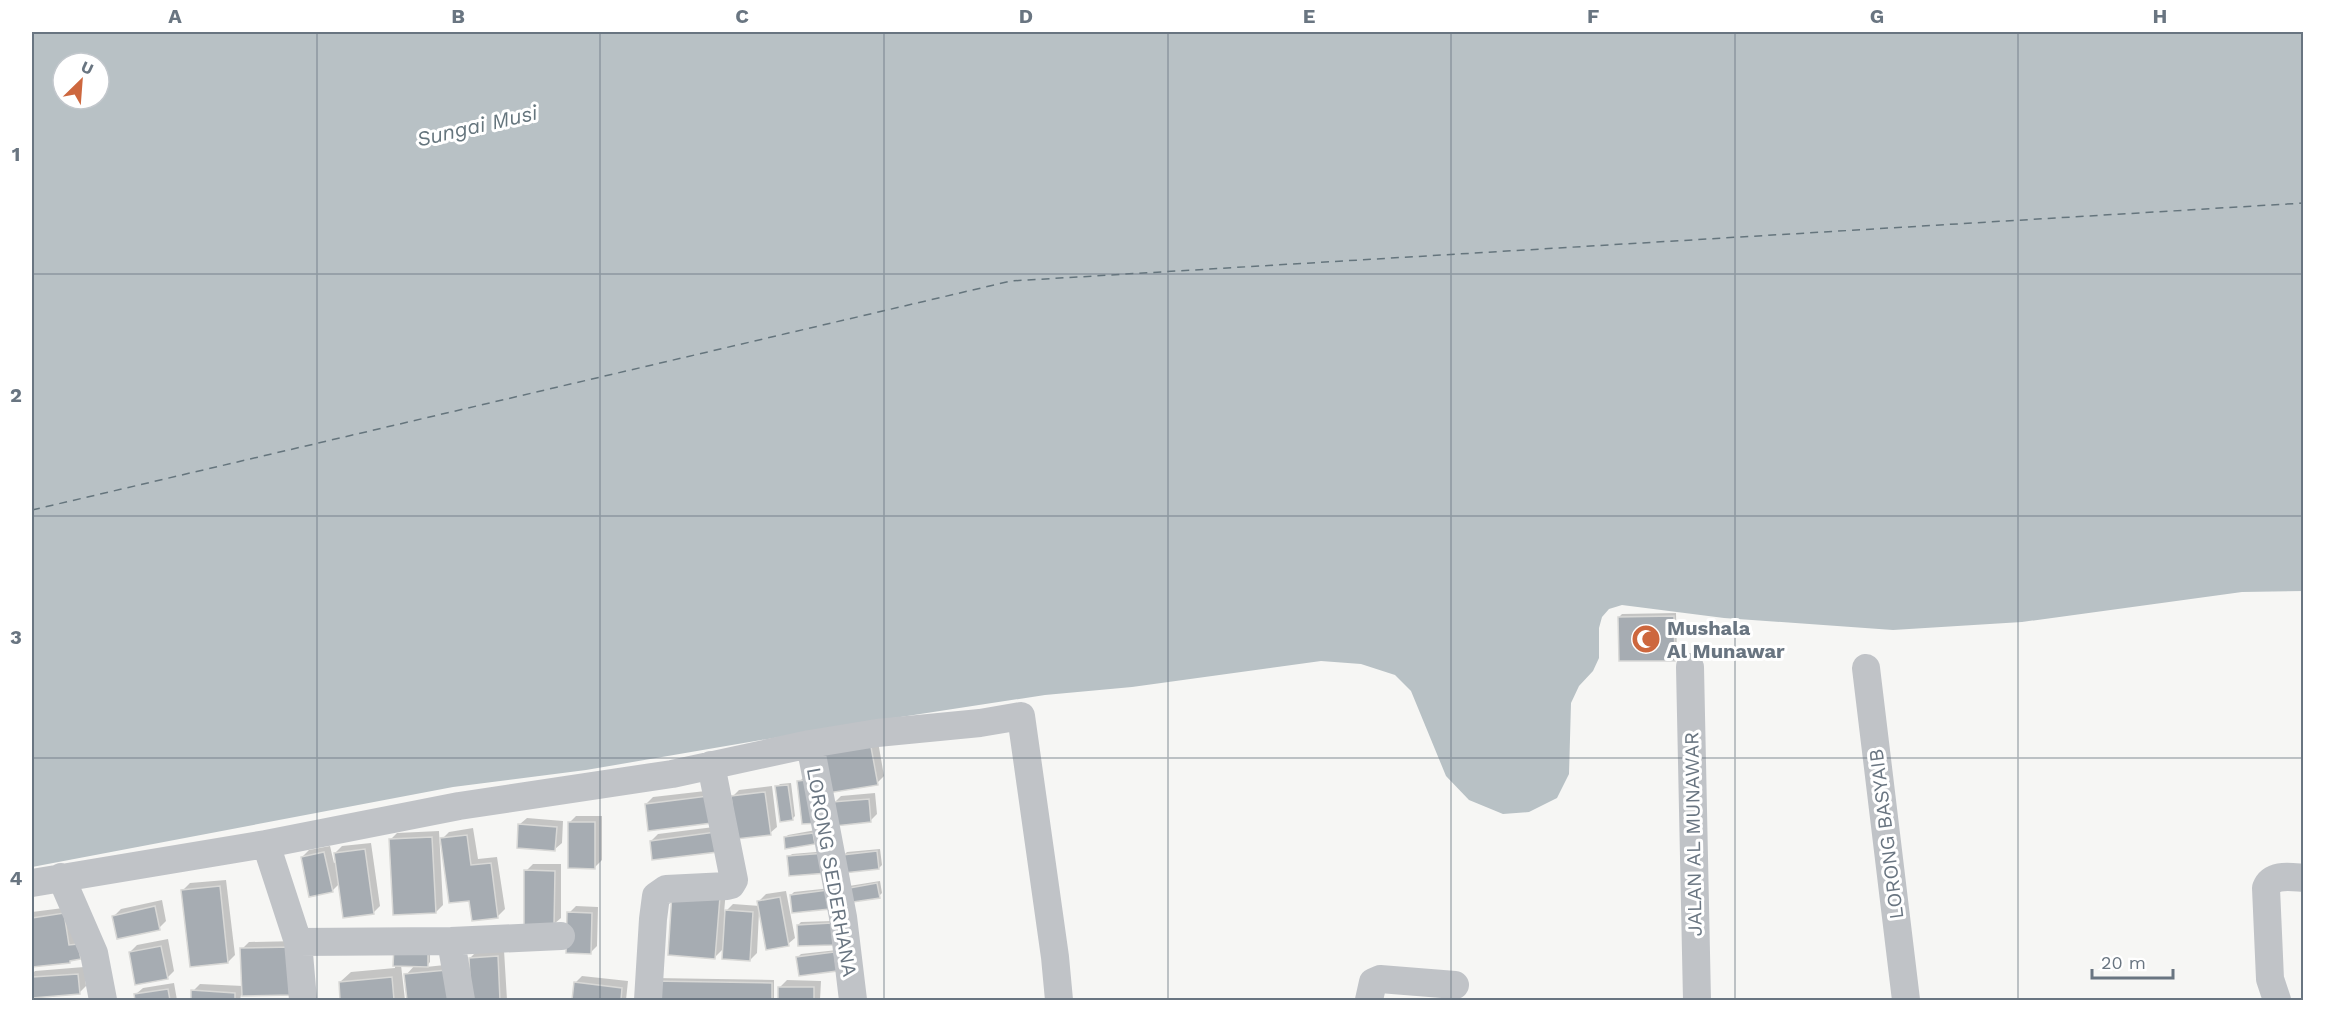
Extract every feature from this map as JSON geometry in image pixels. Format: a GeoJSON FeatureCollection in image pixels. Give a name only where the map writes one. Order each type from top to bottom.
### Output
{"type":"FeatureCollection","features":[{"type":"Feature","properties":{"kind":"street","name":"JALAN AL MUNAWAR"},"geometry":{"type":"LineString","coordinates":[[1690,667],[1697,1000]]}},
{"type":"Feature","properties":{"kind":"street","name":"LORONG BASYAIB"},"geometry":{"type":"LineString","coordinates":[[1866,668],[1906,1000]]}},
{"type":"Feature","properties":{"kind":"street"},"geometry":{"type":"LineString","coordinates":[[32,883],[266,844],[459,806],[672,774],[810,744],[877,733],[980,723],[1021,716],[1059,1000]]}},
{"type":"Feature","properties":{"kind":"street","name":"LORONG SEDERHANA"},"geometry":{"type":"LineString","coordinates":[[810,744],[843,917],[853,1000]]}},
{"type":"Feature","properties":{"kind":"street"},"geometry":{"type":"LineString","coordinates":[[648,1000],[653,919],[658,894],[666,889],[727,886],[731,885],[734,880],[711,765]]}},
{"type":"Feature","properties":{"kind":"street"},"geometry":{"type":"LineString","coordinates":[[266,844],[298,942],[303,1000]]}},
{"type":"Feature","properties":{"kind":"street"},"geometry":{"type":"LineString","coordinates":[[61,877],[94,953],[103,1000]]}},
{"type":"Feature","properties":{"kind":"street"},"geometry":{"type":"LineString","coordinates":[[2277,1000],[2270,979],[2266,888],[2268,883],[2274,879],[2304,878]]}},
{"type":"Feature","properties":{"kind":"street"},"geometry":{"type":"LineString","coordinates":[[298,942],[451,941],[561,936]]}},
{"type":"Feature","properties":{"kind":"street"},"geometry":{"type":"LineString","coordinates":[[451,941],[460,1000]]}},
{"type":"Feature","properties":{"kind":"street"},"geometry":{"type":"LineString","coordinates":[[112,955],[120,1000]]}},
{"type":"Feature","properties":{"kind":"street"},"geometry":{"type":"LineString","coordinates":[[1369,1000],[1373,982],[1380,979],[1455,985]]}},
{"type":"Feature","properties":{"kind":"water","name":"Sungai Musi"},"geometry":{"type":"Polygon","coordinates":[[[32,32],[2303,32],[2303,591],[2242,592],[2022,622],[1893,630],[1724,618],[1622,605],[1609,609],[1602,617],[1599,628],[1599,658],[1593,671],[1579,686],[1571,703],[1569,774],[1557,798],[1529,812],[1503,814],[1469,800],[1446,776],[1411,691],[1395,675],[1361,664],[1321,661],[1132,687],[1045,695],[855,724],[586,770],[453,787],[32,867],[32,32]]]}},
{"type":"Feature","properties":{"kind":"building","name":"Mushala Al Munawar"},"geometry":{"type":"Polygon","coordinates":[[[1674,616],[1675,661],[1619,661],[1618,617],[1674,616]]]}},
{"type":"Feature","properties":{"kind":"building"},"geometry":{"type":"Polygon","coordinates":[[[869,736],[878,785],[822,794],[814,746],[869,736]]]}},
{"type":"Feature","properties":{"kind":"building"},"geometry":{"type":"Polygon","coordinates":[[[816,779],[821,823],[802,824],[797,781],[816,779]]]}},
{"type":"Feature","properties":{"kind":"building"},"geometry":{"type":"Polygon","coordinates":[[[788,785],[793,820],[780,822],[775,786],[788,785]]]}},
{"type":"Feature","properties":{"kind":"building"},"geometry":{"type":"Polygon","coordinates":[[[765,792],[771,835],[736,839],[731,796],[765,792]]]}},
{"type":"Feature","properties":{"kind":"building"},"geometry":{"type":"Polygon","coordinates":[[[716,795],[720,822],[648,831],[645,804],[716,795]]]}},
{"type":"Feature","properties":{"kind":"building"},"geometry":{"type":"Polygon","coordinates":[[[869,799],[871,822],[835,826],[832,802],[869,799]]]}},
{"type":"Feature","properties":{"kind":"building"},"geometry":{"type":"Polygon","coordinates":[[[568,822],[595,822],[595,869],[568,868],[568,822]]]}},
{"type":"Feature","properties":{"kind":"building"},"geometry":{"type":"Polygon","coordinates":[[[518,824],[557,827],[555,851],[517,848],[518,824]]]}},
{"type":"Feature","properties":{"kind":"building"},"geometry":{"type":"Polygon","coordinates":[[[723,831],[726,851],[652,860],[650,841],[723,831]]]}},
{"type":"Feature","properties":{"kind":"building"},"geometry":{"type":"Polygon","coordinates":[[[813,833],[815,844],[785,849],[784,837],[813,833]]]}},
{"type":"Feature","properties":{"kind":"building"},"geometry":{"type":"Polygon","coordinates":[[[467,835],[471,865],[491,863],[498,918],[472,921],[469,901],[449,903],[440,838],[467,835]]]}},
{"type":"Feature","properties":{"kind":"building"},"geometry":{"type":"Polygon","coordinates":[[[432,837],[436,913],[393,915],[389,839],[432,837]]]}},
{"type":"Feature","properties":{"kind":"building"},"geometry":{"type":"Polygon","coordinates":[[[365,849],[374,914],[343,918],[334,853],[365,849]]]}},
{"type":"Feature","properties":{"kind":"building"},"geometry":{"type":"Polygon","coordinates":[[[877,851],[879,869],[844,873],[842,855],[877,851]]]}},
{"type":"Feature","properties":{"kind":"building"},"geometry":{"type":"Polygon","coordinates":[[[324,852],[333,892],[309,897],[301,857],[324,852]]]}},
{"type":"Feature","properties":{"kind":"building"},"geometry":{"type":"Polygon","coordinates":[[[826,853],[828,873],[789,876],[787,856],[826,853]]]}},
{"type":"Feature","properties":{"kind":"building"},"geometry":{"type":"Polygon","coordinates":[[[524,870],[555,871],[554,926],[524,926],[524,870]]]}},
{"type":"Feature","properties":{"kind":"building"},"geometry":{"type":"Polygon","coordinates":[[[877,883],[880,898],[846,903],[844,889],[877,883]]]}},
{"type":"Feature","properties":{"kind":"building"},"geometry":{"type":"Polygon","coordinates":[[[220,886],[228,963],[190,967],[181,890],[220,886]]]}},
{"type":"Feature","properties":{"kind":"building"},"geometry":{"type":"Polygon","coordinates":[[[828,890],[830,909],[792,913],[790,895],[828,890]]]}},
{"type":"Feature","properties":{"kind":"building"},"geometry":{"type":"Polygon","coordinates":[[[672,893],[720,897],[715,959],[668,955],[672,893]]]}},
{"type":"Feature","properties":{"kind":"building"},"geometry":{"type":"Polygon","coordinates":[[[780,897],[789,946],[766,950],[757,901],[780,897]]]}},
{"type":"Feature","properties":{"kind":"building"},"geometry":{"type":"Polygon","coordinates":[[[155,906],[160,930],[117,939],[112,916],[155,906]]]}},
{"type":"Feature","properties":{"kind":"building"},"geometry":{"type":"Polygon","coordinates":[[[725,910],[753,912],[750,961],[722,959],[725,910]]]}},
{"type":"Feature","properties":{"kind":"building"},"geometry":{"type":"Polygon","coordinates":[[[567,912],[592,913],[591,954],[566,953],[567,912]]]}},
{"type":"Feature","properties":{"kind":"building"},"geometry":{"type":"Polygon","coordinates":[[[64,913],[69,945],[78,944],[81,959],[70,961],[70,963],[32,967],[32,918],[64,913]]]}},
{"type":"Feature","properties":{"kind":"building"},"geometry":{"type":"Polygon","coordinates":[[[832,923],[833,945],[798,946],[797,925],[832,923]]]}},
{"type":"Feature","properties":{"kind":"building"},"geometry":{"type":"Polygon","coordinates":[[[428,945],[428,967],[393,966],[394,946],[428,945]]]}},
{"type":"Feature","properties":{"kind":"building"},"geometry":{"type":"Polygon","coordinates":[[[161,946],[168,979],[135,985],[129,952],[161,946]]]}},
{"type":"Feature","properties":{"kind":"building"},"geometry":{"type":"Polygon","coordinates":[[[292,947],[294,995],[242,996],[240,948],[292,947]]]}},
{"type":"Feature","properties":{"kind":"building"},"geometry":{"type":"Polygon","coordinates":[[[834,952],[837,971],[799,976],[796,957],[834,952]]]}},
{"type":"Feature","properties":{"kind":"building"},"geometry":{"type":"Polygon","coordinates":[[[498,956],[500,1000],[471,1000],[469,958],[498,956]]]}},
{"type":"Feature","properties":{"kind":"building"},"geometry":{"type":"Polygon","coordinates":[[[447,970],[450,1000],[407,1000],[404,974],[447,970]]]}},
{"type":"Feature","properties":{"kind":"building"},"geometry":{"type":"Polygon","coordinates":[[[78,974],[80,994],[32,998],[32,977],[78,974]]]}},
{"type":"Feature","properties":{"kind":"building"},"geometry":{"type":"Polygon","coordinates":[[[392,977],[394,1000],[340,1000],[339,982],[392,977]]]}},
{"type":"Feature","properties":{"kind":"building"},"geometry":{"type":"Polygon","coordinates":[[[651,981],[772,983],[772,1000],[650,1000],[651,981]]]}},
{"type":"Feature","properties":{"kind":"building"},"geometry":{"type":"Polygon","coordinates":[[[574,982],[622,988],[621,1000],[572,1000],[574,982]]]}},
{"type":"Feature","properties":{"kind":"building"},"geometry":{"type":"Polygon","coordinates":[[[778,987],[814,987],[814,1000],[778,1000],[778,987]]]}},
{"type":"Feature","properties":{"kind":"building"},"geometry":{"type":"Polygon","coordinates":[[[168,989],[170,1000],[135,1000],[134,994],[168,989]]]}},
{"type":"Feature","properties":{"kind":"building"},"geometry":{"type":"Polygon","coordinates":[[[191,990],[235,993],[235,1000],[191,1000],[191,990]]]}},
{"type":"Feature","properties":{"kind":"ferry route"},"geometry":{"type":"LineString","coordinates":[[32,510],[1011,281],[2304,203]]}},
{"type":"Feature","properties":{"kind":"place","name":"Mushala Al Munawar"},"geometry":{"type":"Point","coordinates":[1646,639]}}]}
